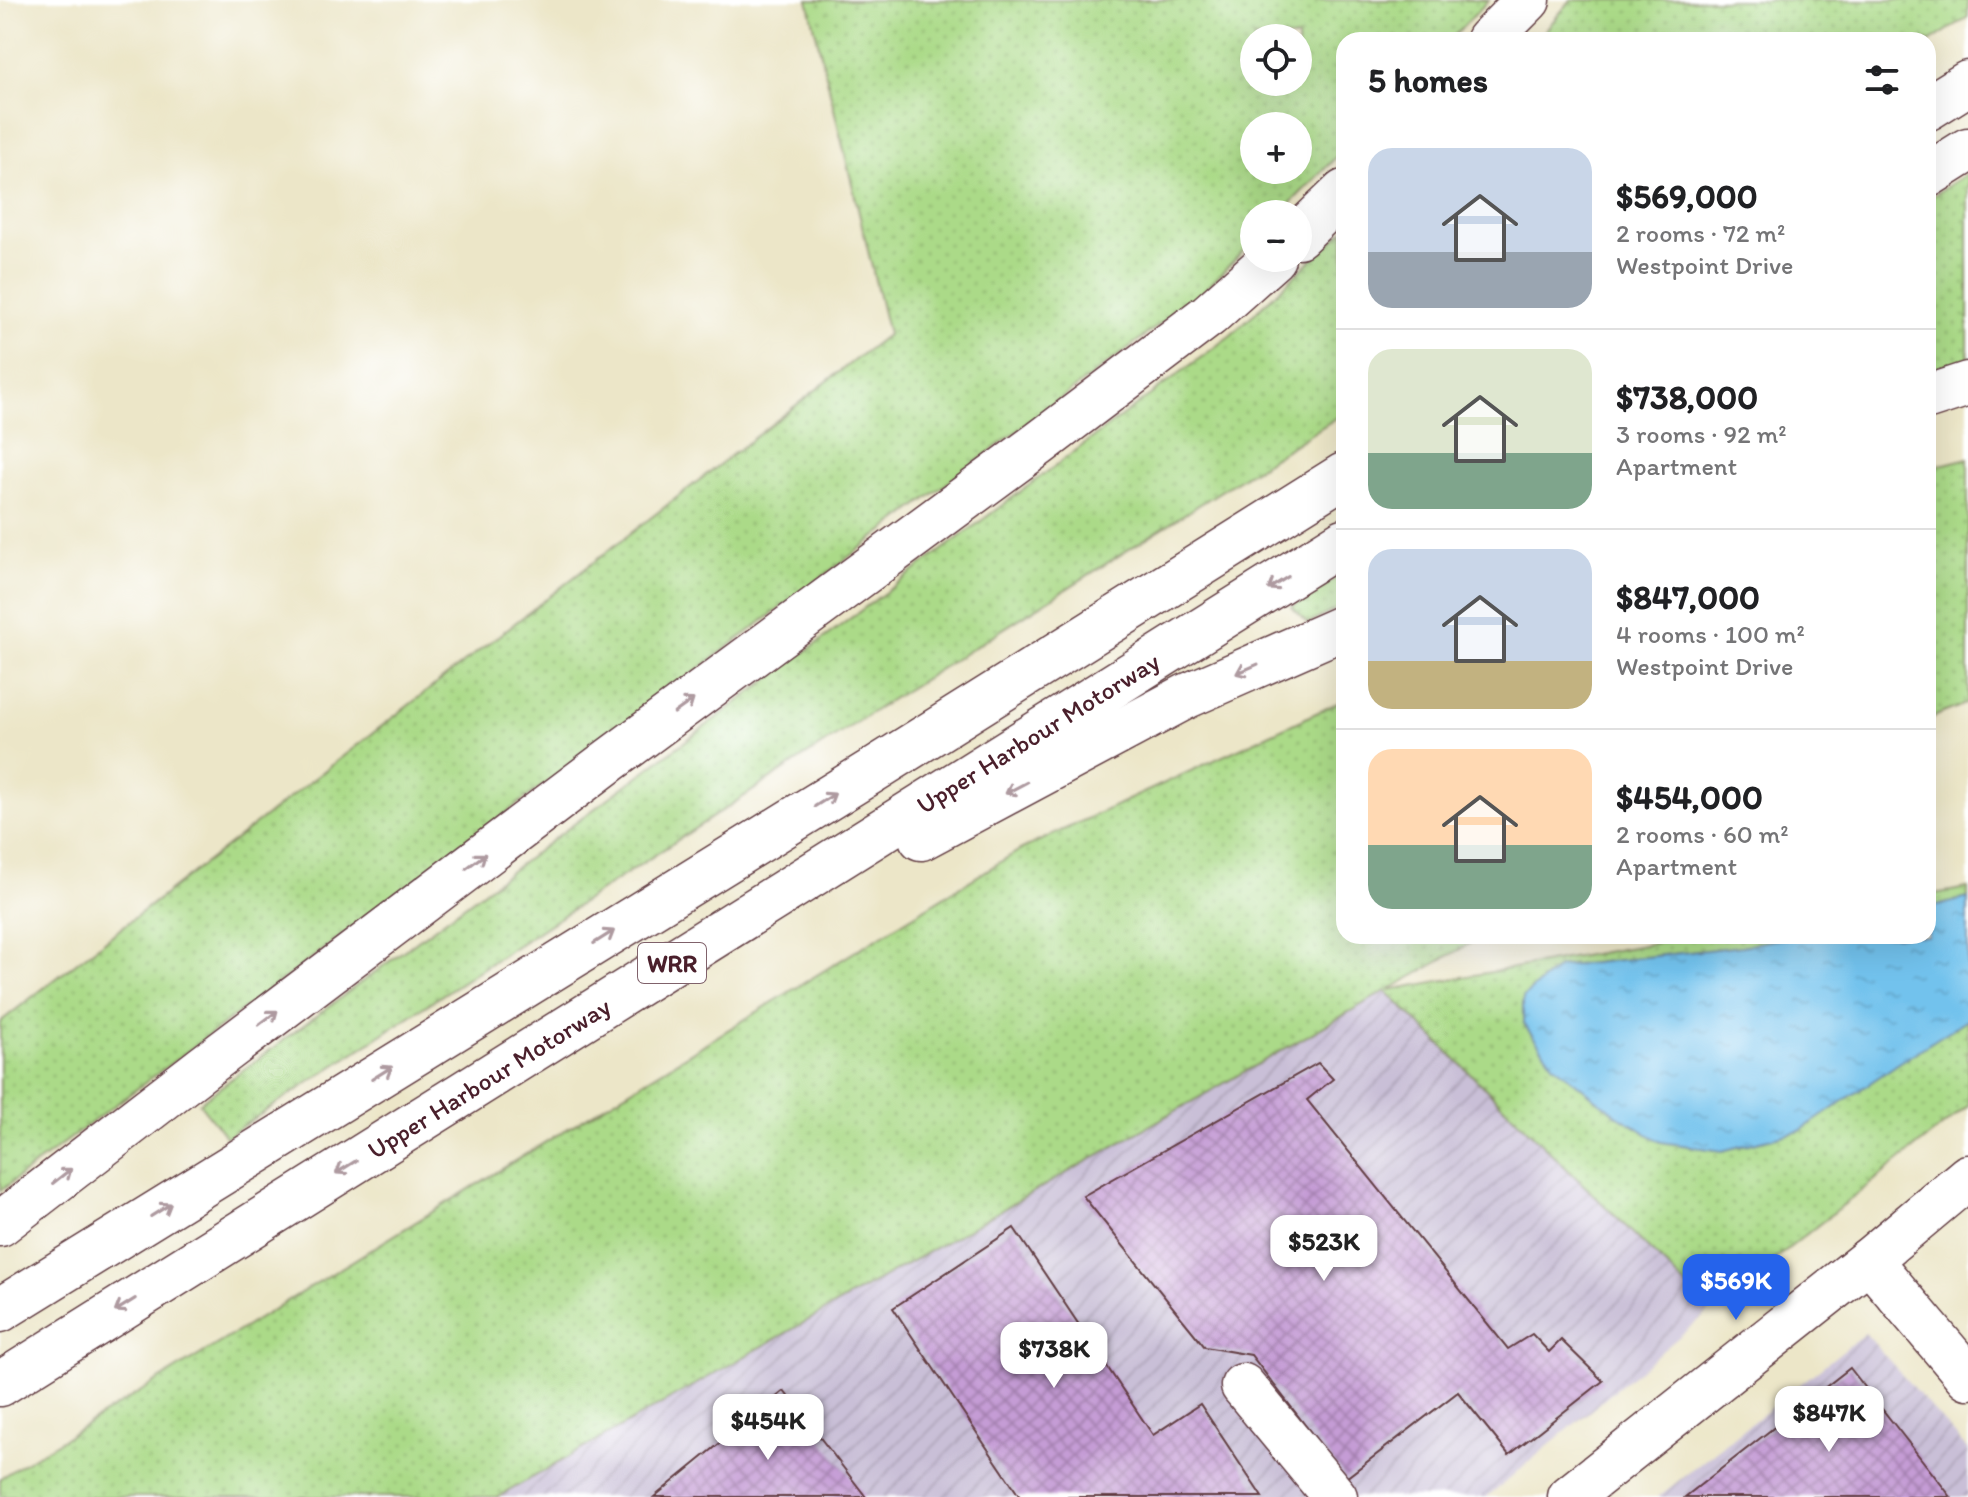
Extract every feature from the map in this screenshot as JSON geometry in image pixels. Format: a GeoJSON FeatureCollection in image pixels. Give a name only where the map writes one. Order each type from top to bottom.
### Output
{"type":"FeatureCollection","features":[{"type":"Feature","properties":{"kind":"main road"},"geometry":{"type":"LineString","coordinates":[[1496,32],[1528,0]]}},
{"type":"Feature","properties":{"kind":"main road"},"geometry":{"type":"LineString","coordinates":[[1936,103],[1968,83]]}},
{"type":"Feature","properties":{"kind":"main road"},"geometry":{"type":"LineString","coordinates":[[1936,170],[1968,150]]}},
{"type":"Feature","properties":{"kind":"main road"},"geometry":{"type":"LineString","coordinates":[[1312,223],[1336,200]]}},
{"type":"Feature","properties":{"kind":"main road"},"geometry":{"type":"LineString","coordinates":[[0,1224],[597,770],[1064,425],[1209,315],[1257,272]]}},
{"type":"Feature","properties":{"kind":"main road"},"geometry":{"type":"LineString","coordinates":[[1936,394],[1968,384]]}},
{"type":"Feature","properties":{"kind":"main road","name":"WRR"},"geometry":{"type":"LineString","coordinates":[[0,1310],[858,780],[1336,480]]}},
{"type":"Feature","properties":{"kind":"main road","name":"Upper Harbour Motorway"},"geometry":{"type":"LineString","coordinates":[[0,1384],[1336,546]]}},
{"type":"Feature","properties":{"kind":"main road"},"geometry":{"type":"LineString","coordinates":[[580,1021],[1187,696],[1336,631]]}},
{"type":"Feature","properties":{"kind":"main road"},"geometry":{"type":"LineString","coordinates":[[1570,1497],[1869,1260],[1968,1177]]}},
{"type":"Feature","properties":{"kind":"main road"},"geometry":{"type":"LineString","coordinates":[[1869,1260],[1968,1377]]}},
{"type":"Feature","properties":{"kind":"main road"},"geometry":{"type":"LineString","coordinates":[[1243,1386],[1335,1497]]}},
{"type":"Feature","properties":{"kind":"shaded area"},"geometry":{"type":"Polygon","coordinates":[[[1386,991],[1711,1310],[1487,1497],[498,1497],[1386,991]]]}},
{"type":"Feature","properties":{"kind":"shaded area"},"geometry":{"type":"Polygon","coordinates":[[[1865,1333],[1968,1450],[1968,1497],[1658,1497],[1865,1333]]]}},
{"type":"Feature","properties":{"kind":"green space"},"geometry":{"type":"Polygon","coordinates":[[[808,0],[1489,0],[1458,32],[1336,32],[1336,157],[1312,182],[1312,112],[1240,112],[1240,184],[1310,184],[1294,200],[1240,200],[1240,254],[1202,293],[0,1191],[0,1022],[888,334],[808,0]]]}},
{"type":"Feature","properties":{"kind":"green space"},"geometry":{"type":"Polygon","coordinates":[[[1571,0],[1968,0],[1968,17],[1936,38],[1936,32],[1544,32],[1571,0]]]}},
{"type":"Feature","properties":{"kind":"green space"},"geometry":{"type":"Polygon","coordinates":[[[1968,173],[1968,357],[1936,368],[1936,194],[1968,173]]]}},
{"type":"Feature","properties":{"kind":"green space"},"geometry":{"type":"Polygon","coordinates":[[[1336,237],[1336,418],[883,705],[226,1137],[199,1103],[1231,335],[1299,272],[1312,272],[1312,260],[1336,237]]]}},
{"type":"Feature","properties":{"kind":"green space"},"geometry":{"type":"Polygon","coordinates":[[[1968,458],[1968,703],[1936,716],[1936,466],[1968,458]]]}},
{"type":"Feature","properties":{"kind":"green space"},"geometry":{"type":"Polygon","coordinates":[[[1336,578],[1336,609],[1308,624],[1292,607],[1336,578]]]}},
{"type":"Feature","properties":{"kind":"green space"},"geometry":{"type":"Polygon","coordinates":[[[1336,704],[1336,944],[1469,944],[1389,990],[1650,944],[1936,944],[1936,894],[1968,888],[1968,1106],[1711,1310],[1386,991],[498,1497],[0,1497],[0,1478],[1020,850],[1336,704]]]}},
{"type":"Feature","properties":{"kind":"water"},"geometry":{"type":"Polygon","coordinates":[[[1968,898],[1968,1019],[1800,1131],[1722,1151],[1661,1142],[1615,1114],[1554,1065],[1523,1023],[1523,997],[1558,967],[1752,944],[1936,944],[1936,906],[1968,898]]]}},
{"type":"Feature","properties":{"kind":"building"},"geometry":{"type":"Polygon","coordinates":[[[1318,1063],[1333,1079],[1307,1100],[1508,1349],[1532,1334],[1549,1352],[1561,1340],[1603,1381],[1509,1455],[1458,1392],[1346,1478],[1251,1355],[1205,1347],[1083,1196],[1318,1063]]]}},
{"type":"Feature","properties":{"kind":"building"},"geometry":{"type":"Polygon","coordinates":[[[1014,1228],[1153,1435],[1200,1404],[1262,1497],[1020,1497],[893,1308],[1014,1228]]]}},
{"type":"Feature","properties":{"kind":"building"},"geometry":{"type":"Polygon","coordinates":[[[1850,1368],[1951,1497],[1685,1497],[1850,1368]]]}},
{"type":"Feature","properties":{"kind":"building"},"geometry":{"type":"Polygon","coordinates":[[[784,1391],[866,1497],[654,1497],[784,1391]]]}}]}
